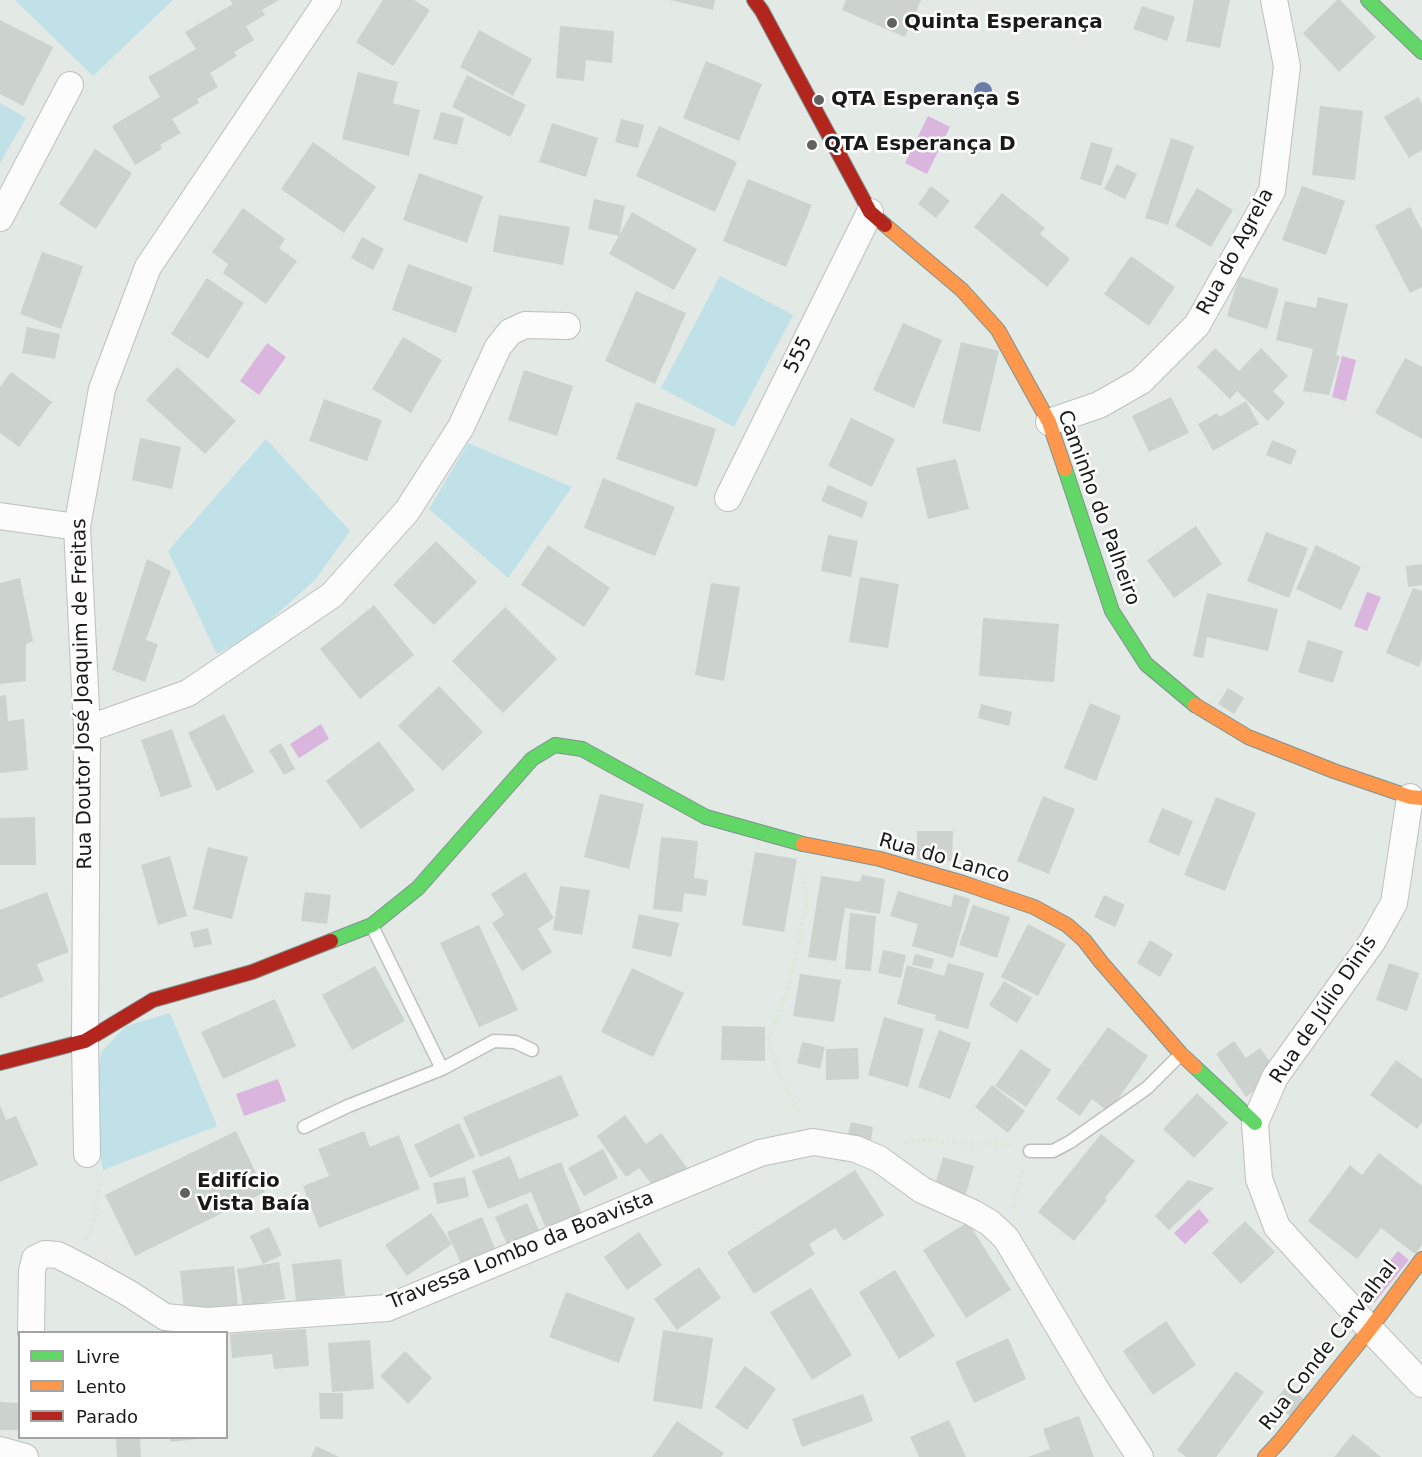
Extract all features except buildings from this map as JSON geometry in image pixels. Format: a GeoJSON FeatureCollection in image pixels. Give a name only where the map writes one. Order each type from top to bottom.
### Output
{"type":"FeatureCollection","features":[{"type":"Feature","properties":{"kind":"street","name":"Rua Doutor José Joaquim de Freitas"},"geometry":{"type":"LineString","coordinates":[[86,1041],[87,729],[76,527],[102,389],[148,267],[328,0]]}},
{"type":"Feature","properties":{"kind":"street","name":"Rua do Agrela"},"geometry":{"type":"LineString","coordinates":[[1049,422],[1100,405],[1141,381],[1197,325],[1272,191],[1287,66],[1274,0]]}},
{"type":"Feature","properties":{"kind":"street"},"geometry":{"type":"LineString","coordinates":[[1368,0],[1420,47]]}},
{"type":"Feature","properties":{"kind":"street","name":"Caminho do Palheiro"},"geometry":{"type":"LineString","coordinates":[[758,5],[870,212],[962,290],[998,330],[1049,422],[1112,611],[1146,664],[1197,707],[1248,737],[1334,771],[1416,797]]}},
{"type":"Feature","properties":{"kind":"street"},"geometry":{"type":"LineString","coordinates":[[0,218],[70,85]]}},
{"type":"Feature","properties":{"kind":"street","name":"555"},"geometry":{"type":"LineString","coordinates":[[728,498],[870,212]]}},
{"type":"Feature","properties":{"kind":"street"},"geometry":{"type":"LineString","coordinates":[[87,729],[188,693],[332,595],[407,511],[461,427],[498,347],[510,332],[525,325],[567,326]]}},
{"type":"Feature","properties":{"kind":"street"},"geometry":{"type":"LineString","coordinates":[[0,516],[76,527]]}},
{"type":"Feature","properties":{"kind":"street","name":"Rua do Lanco"},"geometry":{"type":"LineString","coordinates":[[372,925],[418,888],[532,759],[555,745],[582,749],[706,817],[798,843],[880,859],[963,883],[1034,907],[1067,925],[1084,940],[1181,1054],[1255,1122]]}},
{"type":"Feature","properties":{"kind":"street","name":"Rua de Júlio Dinis"},"geometry":{"type":"LineString","coordinates":[[1416,797],[1394,903],[1372,942],[1275,1077],[1255,1122],[1258,1179],[1277,1227],[1422,1384]]}},
{"type":"Feature","properties":{"kind":"street"},"geometry":{"type":"LineString","coordinates":[[0,1064],[86,1041],[153,1000],[252,972],[372,925]]}},
{"type":"Feature","properties":{"kind":"street"},"geometry":{"type":"LineString","coordinates":[[86,1041],[87,1154]]}},
{"type":"Feature","properties":{"kind":"street"},"geometry":{"type":"LineString","coordinates":[[813,1142],[856,1149],[879,1159],[922,1190],[990,1223],[1006,1238],[1095,1388],[1140,1457]]}},
{"type":"Feature","properties":{"kind":"street","name":"Travessa Lombo da Boavista"},"geometry":{"type":"LineString","coordinates":[[58,1255],[89,1270],[165,1317],[207,1322],[387,1308],[760,1153],[813,1142]]}},
{"type":"Feature","properties":{"kind":"street"},"geometry":{"type":"LineString","coordinates":[[31,1331],[32,1270],[35,1259],[45,1254],[58,1255]]}},
{"type":"Feature","properties":{"kind":"street","name":"Rua Conde Carvalhal"},"geometry":{"type":"LineString","coordinates":[[1265,1457],[1280,1442],[1370,1329],[1422,1259]]}},
{"type":"Feature","properties":{"kind":"street"},"geometry":{"type":"LineString","coordinates":[[31,1439],[31,1457]]}},
{"type":"Feature","properties":{"kind":"street"},"geometry":{"type":"LineString","coordinates":[[0,1450],[25,1457]]}},
{"type":"Feature","properties":{"kind":"lane"},"geometry":{"type":"LineString","coordinates":[[758,5],[774,0]]}},
{"type":"Feature","properties":{"kind":"lane"},"geometry":{"type":"LineString","coordinates":[[372,925],[442,1069]]}},
{"type":"Feature","properties":{"kind":"lane"},"geometry":{"type":"LineString","coordinates":[[304,1127],[348,1106],[442,1069],[494,1041],[515,1042],[532,1050]]}},
{"type":"Feature","properties":{"kind":"lane"},"geometry":{"type":"LineString","coordinates":[[1030,1151],[1053,1151],[1070,1142],[1147,1088],[1181,1054]]}},
{"type":"Feature","properties":{"kind":"path"},"geometry":{"type":"LineString","coordinates":[[798,843],[807,903],[788,988],[768,1041],[780,1076],[813,1142]]}},
{"type":"Feature","properties":{"kind":"path"},"geometry":{"type":"LineString","coordinates":[[900,1143],[922,1140],[1003,1145],[1030,1151],[1006,1238]]}},
{"type":"Feature","properties":{"kind":"path"},"geometry":{"type":"LineString","coordinates":[[58,1255],[76,1248],[89,1235],[95,1216],[100,1178],[87,1154]]}},
{"type":"Feature","properties":{"kind":"shaded area"},"geometry":{"type":"Polygon","coordinates":[[[15,0],[173,0],[93,76],[15,0]]]}},
{"type":"Feature","properties":{"kind":"shaded area"},"geometry":{"type":"Polygon","coordinates":[[[0,103],[26,118],[0,163],[0,103]]]}},
{"type":"Feature","properties":{"kind":"shaded area"},"geometry":{"type":"Polygon","coordinates":[[[928,116],[950,127],[927,174],[905,163],[928,116]]]}},
{"type":"Feature","properties":{"kind":"shaded area"},"geometry":{"type":"Polygon","coordinates":[[[720,276],[793,315],[734,427],[661,388],[720,276]]]}},
{"type":"Feature","properties":{"kind":"shaded area"},"geometry":{"type":"Polygon","coordinates":[[[267,343],[286,357],[259,395],[240,381],[267,343]]]}},
{"type":"Feature","properties":{"kind":"shaded area"},"geometry":{"type":"Polygon","coordinates":[[[1342,356],[1356,360],[1346,401],[1332,397],[1342,356]]]}},
{"type":"Feature","properties":{"kind":"shaded area"},"geometry":{"type":"Polygon","coordinates":[[[266,439],[350,531],[315,580],[254,634],[217,654],[168,551],[266,439]]]}},
{"type":"Feature","properties":{"kind":"shaded area"},"geometry":{"type":"Polygon","coordinates":[[[468,443],[572,487],[508,578],[429,509],[468,443]]]}},
{"type":"Feature","properties":{"kind":"shaded area"},"geometry":{"type":"Polygon","coordinates":[[[1367,592],[1381,597],[1367,631],[1354,626],[1367,592]]]}},
{"type":"Feature","properties":{"kind":"shaded area"},"geometry":{"type":"Polygon","coordinates":[[[321,724],[329,739],[299,758],[290,744],[321,724]]]}},
{"type":"Feature","properties":{"kind":"shaded area"},"geometry":{"type":"Polygon","coordinates":[[[170,1013],[217,1126],[103,1170],[92,1103],[93,1087],[102,1051],[126,1026],[170,1013]]]}},
{"type":"Feature","properties":{"kind":"shaded area"},"geometry":{"type":"Polygon","coordinates":[[[278,1079],[286,1101],[244,1116],[236,1094],[278,1079]]]}},
{"type":"Feature","properties":{"kind":"shaded area"},"geometry":{"type":"Polygon","coordinates":[[[1199,1209],[1209,1221],[1185,1244],[1174,1233],[1199,1209]]]}},
{"type":"Feature","properties":{"kind":"shaded area"},"geometry":{"type":"Polygon","coordinates":[[[1398,1251],[1409,1260],[1374,1303],[1363,1294],[1398,1251]]]}},
{"type":"Feature","properties":{"kind":"traffic: fast"},"geometry":{"type":"LineString","coordinates":[[1368,0],[1422,52]]}},
{"type":"Feature","properties":{"kind":"traffic: fast"},"geometry":{"type":"LineString","coordinates":[[1065,469],[1112,611],[1146,664],[1195,705]]}},
{"type":"Feature","properties":{"kind":"traffic: fast"},"geometry":{"type":"LineString","coordinates":[[331,941],[372,925],[418,888],[532,759],[555,745],[582,749],[706,817],[803,844]]}},
{"type":"Feature","properties":{"kind":"traffic: fast"},"geometry":{"type":"LineString","coordinates":[[1195,1067],[1255,1123]]}},
{"type":"Feature","properties":{"kind":"traffic: slow"},"geometry":{"type":"LineString","coordinates":[[885,225],[962,290],[998,330],[1049,422],[1065,469]]}},
{"type":"Feature","properties":{"kind":"traffic: slow"},"geometry":{"type":"LineString","coordinates":[[1195,705],[1248,737],[1334,771],[1410,797],[1422,798]]}},
{"type":"Feature","properties":{"kind":"traffic: slow"},"geometry":{"type":"LineString","coordinates":[[803,844],[880,859],[963,883],[1034,907],[1067,925],[1084,940],[1181,1054],[1195,1067]]}},
{"type":"Feature","properties":{"kind":"traffic: slow"},"geometry":{"type":"LineString","coordinates":[[1265,1457],[1370,1329],[1422,1259]]}},
{"type":"Feature","properties":{"kind":"traffic: jam"},"geometry":{"type":"LineString","coordinates":[[754,0],[870,212],[885,225]]}},
{"type":"Feature","properties":{"kind":"traffic: jam"},"geometry":{"type":"LineString","coordinates":[[0,1063],[85,1041],[153,1000],[252,972],[331,941]]}},
{"type":"Feature","properties":{"kind":"place","name":"Quinta Esperança"},"geometry":{"type":"Point","coordinates":[892,23]}},
{"type":"Feature","properties":{"kind":"place","name":"QTA Esperança S"},"geometry":{"type":"Point","coordinates":[819,100]}},
{"type":"Feature","properties":{"kind":"place","name":"QTA Esperança D"},"geometry":{"type":"Point","coordinates":[812,145]}},
{"type":"Feature","properties":{"kind":"place","name":"Edifício Vista Baía"},"geometry":{"type":"Point","coordinates":[185,1193]}}]}
